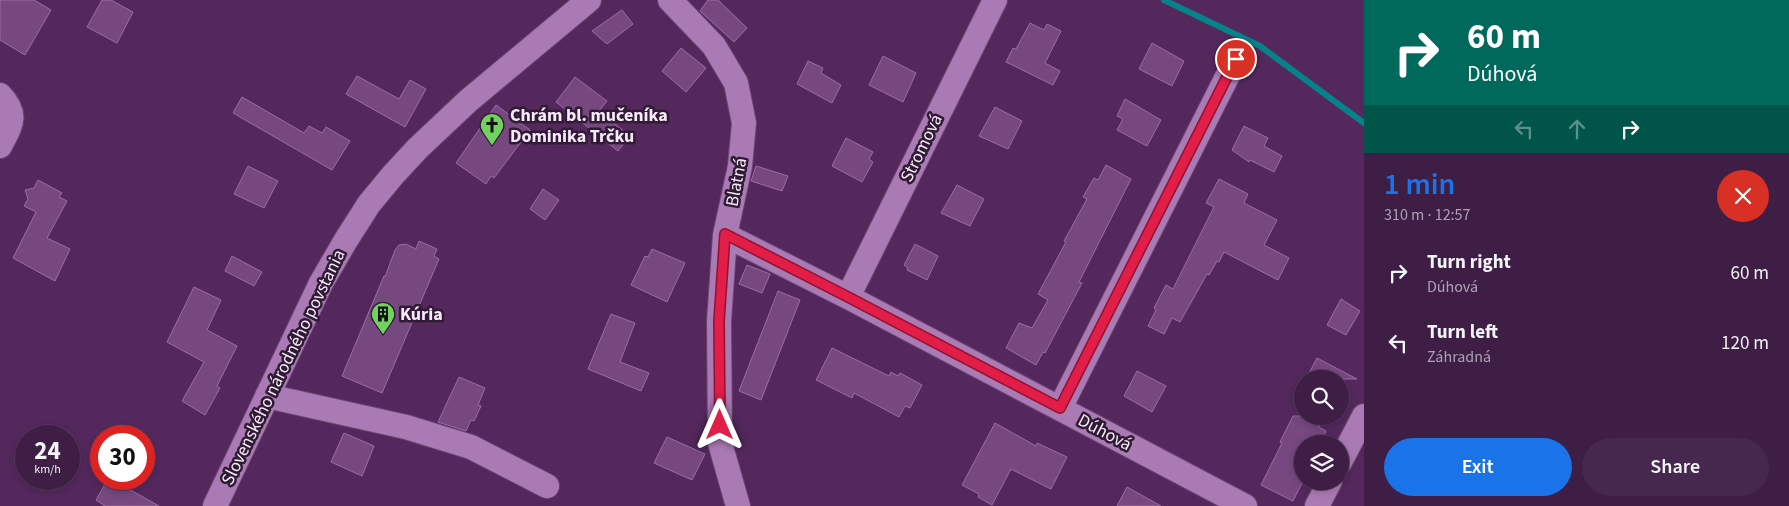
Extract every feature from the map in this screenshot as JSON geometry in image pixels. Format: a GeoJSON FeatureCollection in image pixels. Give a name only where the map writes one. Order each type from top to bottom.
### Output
{"type":"FeatureCollection","features":[{"type":"Feature","properties":{"kind":"street","name":"Slovenského národného povstania"},"geometry":{"type":"LineString","coordinates":[[215,506],[330,267],[369,204],[393,174],[468,101],[589,0]]}},
{"type":"Feature","properties":{"kind":"street","name":"Blatná"},"geometry":{"type":"LineString","coordinates":[[670,0],[714,46],[736,83],[744,123],[740,166],[725,234],[719,321],[720,443],[738,506]]}},
{"type":"Feature","properties":{"kind":"street","name":"Stromová"},"geometry":{"type":"LineString","coordinates":[[848,297],[995,0]]}},
{"type":"Feature","properties":{"kind":"street"},"geometry":{"type":"LineString","coordinates":[[1060,408],[1236,59]]}},
{"type":"Feature","properties":{"kind":"street"},"geometry":{"type":"LineString","coordinates":[[0,146],[12,124],[5,100]]}},
{"type":"Feature","properties":{"kind":"street","name":"Dúhová"},"geometry":{"type":"LineString","coordinates":[[725,234],[1245,506]]}},
{"type":"Feature","properties":{"kind":"street"},"geometry":{"type":"LineString","coordinates":[[267,396],[406,427],[472,447],[547,486]]}},
{"type":"Feature","properties":{"kind":"street"},"geometry":{"type":"LineString","coordinates":[[1349,445],[1364,416]]}},
{"type":"Feature","properties":{"kind":"street"},"geometry":{"type":"LineString","coordinates":[[1317,506],[1325,490]]}},
{"type":"Feature","properties":{"kind":"building"},"geometry":{"type":"Polygon","coordinates":[[[0,0],[34,0],[51,10],[25,55],[0,40],[0,0]]]}},
{"type":"Feature","properties":{"kind":"building"},"geometry":{"type":"Polygon","coordinates":[[[102,0],[111,0],[133,12],[117,43],[87,27],[102,0]]]}},
{"type":"Feature","properties":{"kind":"building"},"geometry":{"type":"Polygon","coordinates":[[[708,0],[718,0],[747,28],[734,42],[700,11],[708,0]]]}},
{"type":"Feature","properties":{"kind":"building"},"geometry":{"type":"Polygon","coordinates":[[[622,10],[633,24],[607,44],[592,31],[622,10]]]}},
{"type":"Feature","properties":{"kind":"building"},"geometry":{"type":"Polygon","coordinates":[[[1030,23],[1044,30],[1047,24],[1061,31],[1045,63],[1060,71],[1053,85],[1006,62],[1013,48],[1016,49],[1030,23]]]}},
{"type":"Feature","properties":{"kind":"building"},"geometry":{"type":"Polygon","coordinates":[[[1152,43],[1184,61],[1172,86],[1139,69],[1152,43]]]}},
{"type":"Feature","properties":{"kind":"building"},"geometry":{"type":"Polygon","coordinates":[[[681,48],[706,68],[686,92],[662,71],[681,48]]]}},
{"type":"Feature","properties":{"kind":"building"},"geometry":{"type":"Polygon","coordinates":[[[883,56],[916,73],[903,102],[869,85],[883,56]]]}},
{"type":"Feature","properties":{"kind":"building"},"geometry":{"type":"Polygon","coordinates":[[[808,61],[823,68],[821,73],[841,85],[832,103],[797,84],[808,61]]]}},
{"type":"Feature","properties":{"kind":"building"},"geometry":{"type":"Polygon","coordinates":[[[357,76],[399,99],[410,80],[426,89],[405,127],[346,94],[357,76]]]}},
{"type":"Feature","properties":{"kind":"building"},"geometry":{"type":"Polygon","coordinates":[[[575,77],[607,101],[599,111],[630,136],[618,151],[556,102],[575,77]]]}},
{"type":"Feature","properties":{"kind":"building"},"geometry":{"type":"Polygon","coordinates":[[[242,97],[304,133],[309,126],[322,133],[326,127],[350,141],[332,170],[233,113],[242,97]]]}},
{"type":"Feature","properties":{"kind":"building"},"geometry":{"type":"Polygon","coordinates":[[[1125,99],[1161,120],[1147,146],[1117,130],[1123,119],[1117,116],[1125,99]]]}},
{"type":"Feature","properties":{"kind":"building","name":"Chrám bl. mučeníka Dominika Trčku"},"geometry":{"type":"Polygon","coordinates":[[[496,105],[530,130],[494,178],[491,176],[486,184],[456,163],[496,105]]]}},
{"type":"Feature","properties":{"kind":"building"},"geometry":{"type":"Polygon","coordinates":[[[995,107],[1022,121],[1008,149],[979,136],[995,107]]]}},
{"type":"Feature","properties":{"kind":"building"},"geometry":{"type":"Polygon","coordinates":[[[1244,126],[1268,138],[1264,146],[1282,156],[1274,172],[1250,160],[1249,162],[1232,150],[1244,126]]]}},
{"type":"Feature","properties":{"kind":"building"},"geometry":{"type":"Polygon","coordinates":[[[846,138],[873,152],[869,159],[873,162],[862,182],[832,166],[846,138]]]}},
{"type":"Feature","properties":{"kind":"building"},"geometry":{"type":"Polygon","coordinates":[[[1106,165],[1131,179],[1079,282],[1082,283],[1045,353],[1043,352],[1036,365],[1006,348],[1019,323],[1032,328],[1048,300],[1038,294],[1087,199],[1083,197],[1094,178],[1098,180],[1106,165]]]}},
{"type":"Feature","properties":{"kind":"building"},"geometry":{"type":"Polygon","coordinates":[[[248,166],[278,181],[264,208],[234,194],[248,166]]]}},
{"type":"Feature","properties":{"kind":"building"},"geometry":{"type":"Polygon","coordinates":[[[756,166],[788,176],[782,191],[751,181],[756,166]]]}},
{"type":"Feature","properties":{"kind":"building"},"geometry":{"type":"Polygon","coordinates":[[[1219,179],[1248,194],[1244,203],[1277,220],[1264,245],[1289,258],[1278,280],[1224,252],[1209,275],[1207,274],[1180,322],[1172,318],[1164,334],[1148,326],[1156,310],[1154,308],[1166,285],[1173,289],[1214,207],[1206,203],[1219,179]]]}},
{"type":"Feature","properties":{"kind":"building"},"geometry":{"type":"Polygon","coordinates":[[[38,180],[62,193],[59,197],[67,201],[47,238],[70,249],[55,281],[13,258],[36,212],[24,206],[28,199],[25,190],[34,188],[38,180]]]}},
{"type":"Feature","properties":{"kind":"building"},"geometry":{"type":"Polygon","coordinates":[[[957,185],[984,199],[970,226],[941,213],[957,185]]]}},
{"type":"Feature","properties":{"kind":"building"},"geometry":{"type":"Polygon","coordinates":[[[543,189],[559,200],[545,220],[530,209],[543,189]]]}},
{"type":"Feature","properties":{"kind":"building","name":"Kúria"},"geometry":{"type":"Polygon","coordinates":[[[419,241],[437,249],[434,256],[439,259],[382,393],[342,376],[395,250],[399,245],[406,244],[416,249],[419,241]]]}},
{"type":"Feature","properties":{"kind":"building"},"geometry":{"type":"Polygon","coordinates":[[[915,244],[938,256],[927,280],[907,270],[908,268],[904,265],[915,244]]]}},
{"type":"Feature","properties":{"kind":"building"},"geometry":{"type":"Polygon","coordinates":[[[652,249],[685,263],[667,302],[631,285],[645,256],[648,257],[652,249]]]}},
{"type":"Feature","properties":{"kind":"building"},"geometry":{"type":"Polygon","coordinates":[[[232,256],[262,272],[254,286],[225,271],[232,256]]]}},
{"type":"Feature","properties":{"kind":"building"},"geometry":{"type":"Polygon","coordinates":[[[747,265],[770,274],[762,293],[739,284],[747,265]]]}},
{"type":"Feature","properties":{"kind":"building"},"geometry":{"type":"Polygon","coordinates":[[[194,287],[221,300],[207,330],[237,346],[217,386],[220,388],[205,415],[182,401],[204,362],[167,342],[194,287]]]}},
{"type":"Feature","properties":{"kind":"building"},"geometry":{"type":"Polygon","coordinates":[[[778,291],[800,300],[761,400],[739,391],[778,291]]]}},
{"type":"Feature","properties":{"kind":"building"},"geometry":{"type":"Polygon","coordinates":[[[1341,299],[1360,311],[1346,335],[1327,325],[1341,299]]]}},
{"type":"Feature","properties":{"kind":"building"},"geometry":{"type":"Polygon","coordinates":[[[611,314],[635,323],[620,362],[649,373],[641,391],[588,369],[611,314]]]}},
{"type":"Feature","properties":{"kind":"building"},"geometry":{"type":"Polygon","coordinates":[[[832,348],[889,376],[891,372],[898,376],[900,373],[922,385],[910,408],[905,406],[899,417],[854,393],[852,398],[816,380],[832,348]]]}},
{"type":"Feature","properties":{"kind":"building"},"geometry":{"type":"Polygon","coordinates":[[[1317,358],[1340,370],[1311,370],[1317,358]]]}},
{"type":"Feature","properties":{"kind":"building"},"geometry":{"type":"Polygon","coordinates":[[[1137,371],[1166,386],[1152,412],[1124,396],[1137,371]]]}},
{"type":"Feature","properties":{"kind":"building"},"geometry":{"type":"Polygon","coordinates":[[[1349,375],[1357,379],[1349,379],[1349,375]]]}},
{"type":"Feature","properties":{"kind":"building"},"geometry":{"type":"Polygon","coordinates":[[[459,377],[485,388],[478,405],[481,406],[474,421],[471,420],[466,431],[438,422],[459,377]]]}},
{"type":"Feature","properties":{"kind":"building"},"geometry":{"type":"Polygon","coordinates":[[[1293,416],[1294,425],[1320,425],[1319,427],[1326,431],[1324,435],[1294,435],[1294,490],[1298,490],[1293,501],[1261,485],[1282,443],[1280,442],[1293,416]]]}},
{"type":"Feature","properties":{"kind":"building"},"geometry":{"type":"Polygon","coordinates":[[[995,423],[1036,446],[1037,443],[1067,457],[1051,489],[1011,469],[992,505],[978,497],[979,494],[962,485],[995,423]]]}},
{"type":"Feature","properties":{"kind":"building"},"geometry":{"type":"Polygon","coordinates":[[[344,433],[374,446],[362,476],[331,462],[344,433]]]}},
{"type":"Feature","properties":{"kind":"building"},"geometry":{"type":"Polygon","coordinates":[[[667,437],[705,454],[692,480],[654,463],[667,437]]]}},
{"type":"Feature","properties":{"kind":"building"},"geometry":{"type":"Polygon","coordinates":[[[1127,487],[1161,506],[1117,506],[1127,487]]]}},
{"type":"Feature","properties":{"kind":"building"},"geometry":{"type":"Polygon","coordinates":[[[102,490],[131,490],[159,506],[105,506],[96,500],[102,490]]]}},
{"type":"Feature","properties":{"kind":"waterway"},"geometry":{"type":"LineString","coordinates":[[1164,0],[1260,46],[1364,123]]}},
{"type":"Feature","properties":{"kind":"place","name":"Chrám bl. mučeníka Dominika Trčku"},"geometry":{"type":"Point","coordinates":[492,146]}},
{"type":"Feature","properties":{"kind":"place","name":"Kúria"},"geometry":{"type":"Point","coordinates":[383,335]}},
{"type":"Feature","properties":{"kind":"route"},"geometry":{"type":"LineString","coordinates":[[720,425],[719,321],[725,234],[1060,408],[1236,59]]}}]}
